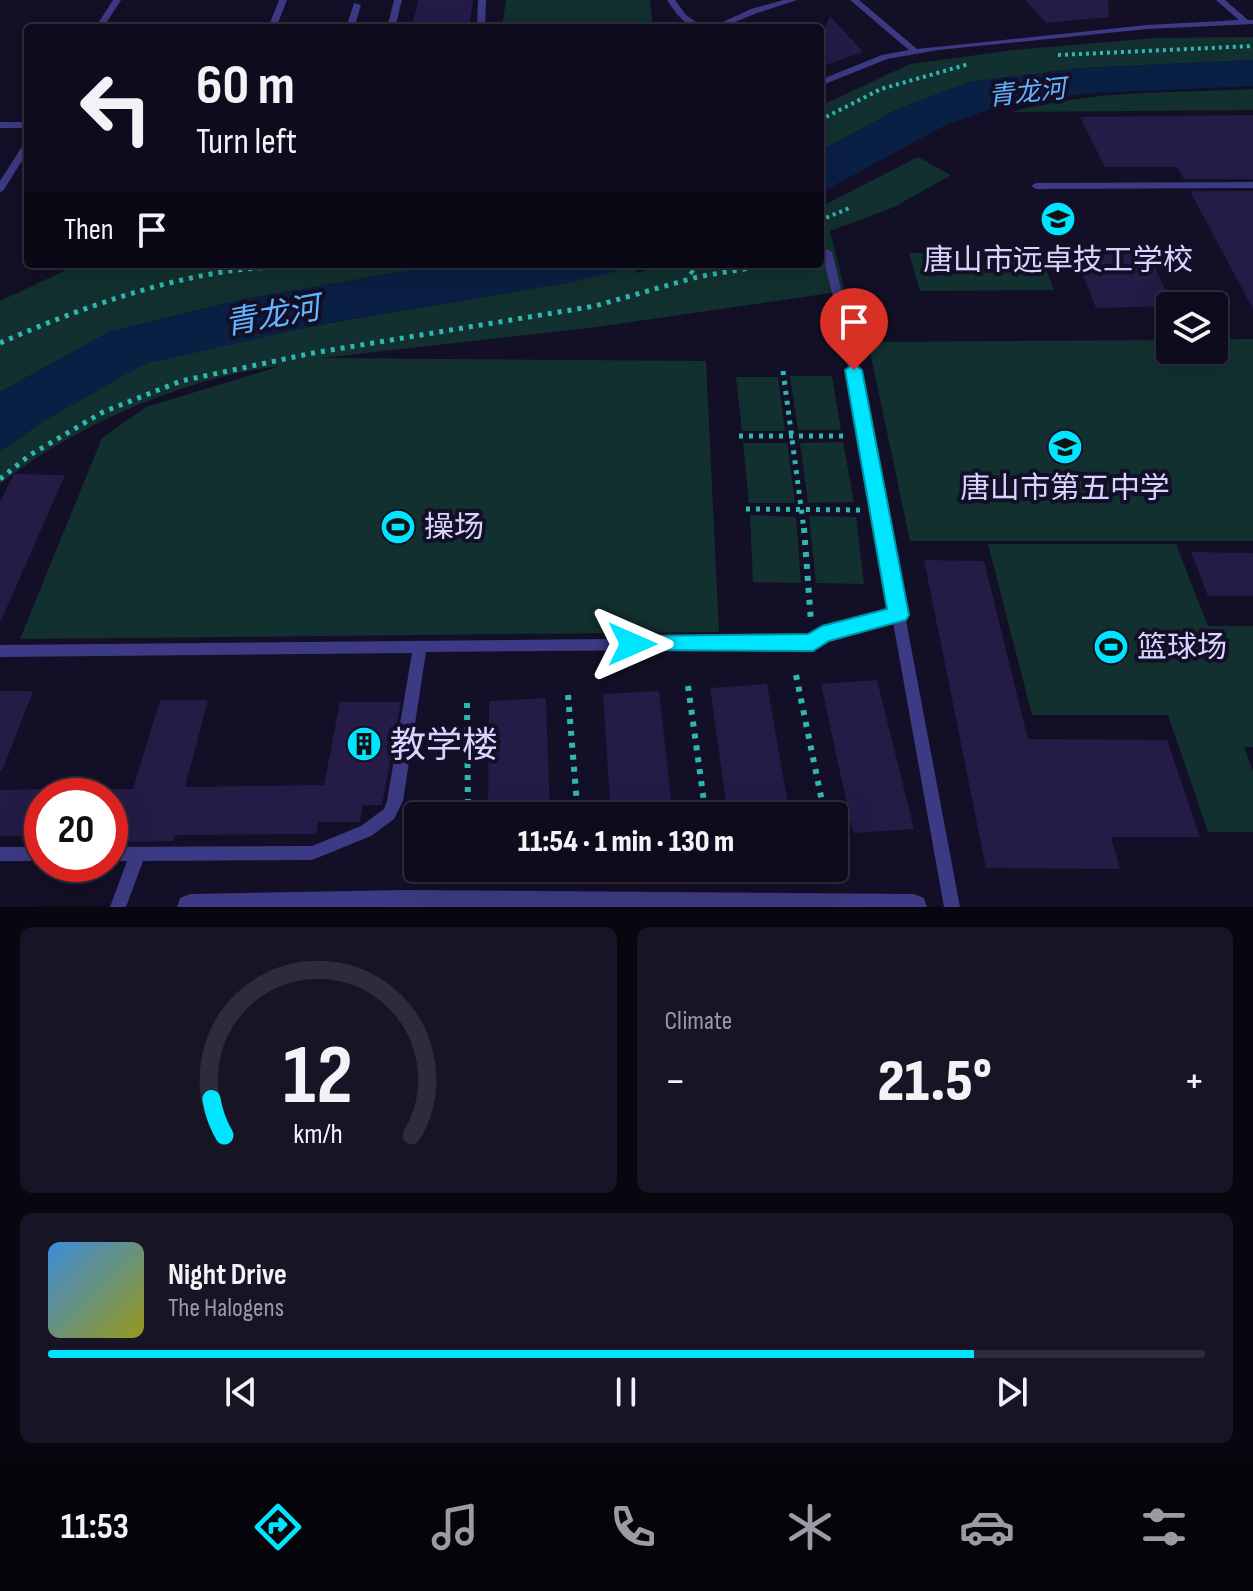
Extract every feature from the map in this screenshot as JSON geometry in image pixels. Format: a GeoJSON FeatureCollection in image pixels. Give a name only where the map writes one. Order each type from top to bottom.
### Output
{"type":"FeatureCollection","features":[{"type":"Feature","properties":{"kind":"street"},"geometry":{"type":"LineString","coordinates":[[190,907],[914,907]]}},
{"type":"Feature","properties":{"kind":"lane"},"geometry":{"type":"LineString","coordinates":[[102,24],[117,0]]}},
{"type":"Feature","properties":{"kind":"lane"},"geometry":{"type":"LineString","coordinates":[[274,24],[283,0]]}},
{"type":"Feature","properties":{"kind":"lane"},"geometry":{"type":"LineString","coordinates":[[392,24],[398,0]]}},
{"type":"Feature","properties":{"kind":"lane"},"geometry":{"type":"LineString","coordinates":[[481,24],[482,0]]}},
{"type":"Feature","properties":{"kind":"lane"},"geometry":{"type":"LineString","coordinates":[[671,0],[683,17],[694,24]]}},
{"type":"Feature","properties":{"kind":"lane"},"geometry":{"type":"LineString","coordinates":[[754,11],[758,0]]}},
{"type":"Feature","properties":{"kind":"lane"},"geometry":{"type":"LineString","coordinates":[[723,24],[793,0]]}},
{"type":"Feature","properties":{"kind":"lane"},"geometry":{"type":"LineString","coordinates":[[854,0],[916,52]]}},
{"type":"Feature","properties":{"kind":"lane"},"geometry":{"type":"LineString","coordinates":[[1220,0],[1250,22]]}},
{"type":"Feature","properties":{"kind":"lane"},"geometry":{"type":"LineString","coordinates":[[351,24],[357,5]]}},
{"type":"Feature","properties":{"kind":"lane"},"geometry":{"type":"LineString","coordinates":[[824,81],[885,57],[916,52],[1147,27],[1250,22]]}},
{"type":"Feature","properties":{"kind":"lane"},"geometry":{"type":"LineString","coordinates":[[0,125],[24,125]]}},
{"type":"Feature","properties":{"kind":"lane"},"geometry":{"type":"LineString","coordinates":[[0,189],[24,150]]}},
{"type":"Feature","properties":{"kind":"lane"},"geometry":{"type":"LineString","coordinates":[[1036,186],[1253,185]]}},
{"type":"Feature","properties":{"kind":"lane"},"geometry":{"type":"LineString","coordinates":[[827,252],[848,339],[952,907]]}},
{"type":"Feature","properties":{"kind":"lane"},"geometry":{"type":"LineString","coordinates":[[0,651],[813,643],[822,635],[898,615]]}},
{"type":"Feature","properties":{"kind":"lane"},"geometry":{"type":"LineString","coordinates":[[128,854],[312,853],[366,831],[389,814],[395,801],[420,646]]}},
{"type":"Feature","properties":{"kind":"lane"},"geometry":{"type":"LineString","coordinates":[[0,854],[24,854]]}},
{"type":"Feature","properties":{"kind":"lane"},"geometry":{"type":"LineString","coordinates":[[118,907],[138,854]]}},
{"type":"Feature","properties":{"kind":"path"},"geometry":{"type":"LineString","coordinates":[[1052,56],[1253,46]]}},
{"type":"Feature","properties":{"kind":"path"},"geometry":{"type":"LineString","coordinates":[[824,118],[913,77],[980,62]]}},
{"type":"Feature","properties":{"kind":"path"},"geometry":{"type":"LineString","coordinates":[[824,219],[852,207]]}},
{"type":"Feature","properties":{"kind":"path"},"geometry":{"type":"LineString","coordinates":[[0,343],[39,325],[181,281],[252,268]]}},
{"type":"Feature","properties":{"kind":"path"},"geometry":{"type":"LineString","coordinates":[[687,268],[697,277]]}},
{"type":"Feature","properties":{"kind":"path"},"geometry":{"type":"LineString","coordinates":[[0,479],[30,455],[103,412],[181,381],[313,353],[595,306],[697,277],[750,268]]}},
{"type":"Feature","properties":{"kind":"path"},"geometry":{"type":"LineString","coordinates":[[783,371],[802,509],[813,643]]}},
{"type":"Feature","properties":{"kind":"path"},"geometry":{"type":"LineString","coordinates":[[739,436],[850,436]]}},
{"type":"Feature","properties":{"kind":"path"},"geometry":{"type":"LineString","coordinates":[[746,509],[863,510]]}},
{"type":"Feature","properties":{"kind":"path"},"geometry":{"type":"LineString","coordinates":[[796,675],[822,802]]}},
{"type":"Feature","properties":{"kind":"path"},"geometry":{"type":"LineString","coordinates":[[688,686],[704,802]]}},
{"type":"Feature","properties":{"kind":"path"},"geometry":{"type":"LineString","coordinates":[[568,695],[577,802]]}},
{"type":"Feature","properties":{"kind":"path"},"geometry":{"type":"LineString","coordinates":[[467,703],[468,802]]}},
{"type":"Feature","properties":{"kind":"green space"},"geometry":{"type":"Polygon","coordinates":[[[506,0],[650,0],[653,24],[503,24],[506,0]]]}},
{"type":"Feature","properties":{"kind":"green space"},"geometry":{"type":"Polygon","coordinates":[[[1253,37],[1253,60],[1081,68],[970,82],[900,108],[824,149],[824,104],[910,64],[1014,50],[1155,38],[1253,37]]]}},
{"type":"Feature","properties":{"kind":"green space"},"geometry":{"type":"Polygon","coordinates":[[[1253,89],[1253,110],[1012,112],[1101,96],[1253,89]]]}},
{"type":"Feature","properties":{"kind":"green space"},"geometry":{"type":"Polygon","coordinates":[[[918,157],[951,175],[894,207],[830,231],[845,291],[597,327],[322,358],[706,361],[719,632],[20,639],[102,438],[146,407],[281,366],[208,380],[133,407],[62,442],[0,484],[0,452],[107,381],[145,364],[207,347],[628,268],[634,268],[637,273],[654,268],[824,268],[824,205],[918,157]]]}},
{"type":"Feature","properties":{"kind":"green space"},"geometry":{"type":"Polygon","coordinates":[[[1039,252],[1054,290],[920,291],[909,253],[1039,252]]]}},
{"type":"Feature","properties":{"kind":"green space"},"geometry":{"type":"Polygon","coordinates":[[[70,268],[424,268],[244,299],[109,332],[0,392],[0,301],[70,268]]]}},
{"type":"Feature","properties":{"kind":"green space","name":"唐山市第五中学"},"geometry":{"type":"Polygon","coordinates":[[[1228,339],[1253,339],[1253,541],[910,541],[868,342],[1156,340],[1156,364],[1228,364],[1228,339]]]}},
{"type":"Feature","properties":{"kind":"green space"},"geometry":{"type":"Polygon","coordinates":[[[790,376],[832,376],[841,430],[798,430],[790,376]]]}},
{"type":"Feature","properties":{"kind":"green space"},"geometry":{"type":"Polygon","coordinates":[[[736,377],[778,377],[785,431],[742,431],[736,377]]]}},
{"type":"Feature","properties":{"kind":"green space"},"geometry":{"type":"Polygon","coordinates":[[[843,442],[854,502],[808,503],[800,443],[843,442]]]}},
{"type":"Feature","properties":{"kind":"green space"},"geometry":{"type":"Polygon","coordinates":[[[743,443],[787,443],[795,503],[749,503],[743,443]]]}},
{"type":"Feature","properties":{"kind":"green space"},"geometry":{"type":"Polygon","coordinates":[[[750,515],[796,517],[801,583],[753,582],[750,515]]]}},
{"type":"Feature","properties":{"kind":"green space"},"geometry":{"type":"Polygon","coordinates":[[[809,516],[856,517],[864,584],[816,583],[809,516]]]}},
{"type":"Feature","properties":{"kind":"green space"},"geometry":{"type":"Polygon","coordinates":[[[988,544],[1176,544],[1208,626],[1253,626],[1253,747],[1244,747],[1253,771],[1253,832],[1208,832],[1168,715],[1032,715],[988,544]]]}},
{"type":"Feature","properties":{"kind":"water","name":"青龙河"},"geometry":{"type":"Polygon","coordinates":[[[1253,60],[1253,86],[1094,93],[1010,102],[946,125],[824,191],[824,149],[900,108],[970,82],[1081,68],[1253,60]]]}},
{"type":"Feature","properties":{"kind":"water","name":"青龙河"},"geometry":{"type":"Polygon","coordinates":[[[424,268],[629,268],[567,283],[332,322],[144,364],[39,424],[0,452],[0,392],[109,332],[244,299],[424,268]]]}},
{"type":"Feature","properties":{"kind":"building"},"geometry":{"type":"Polygon","coordinates":[[[418,0],[473,0],[470,24],[413,24],[418,0]]]}},
{"type":"Feature","properties":{"kind":"building"},"geometry":{"type":"Polygon","coordinates":[[[1025,0],[1108,0],[1109,17],[1046,23],[1025,0]]]}},
{"type":"Feature","properties":{"kind":"building"},"geometry":{"type":"Polygon","coordinates":[[[830,16],[863,52],[824,66],[824,30],[830,16]]]}},
{"type":"Feature","properties":{"kind":"building"},"geometry":{"type":"Polygon","coordinates":[[[1253,115],[1253,179],[1184,179],[1177,167],[1105,167],[1080,117],[1253,115]]]}},
{"type":"Feature","properties":{"kind":"building"},"geometry":{"type":"Polygon","coordinates":[[[1190,191],[1253,191],[1253,309],[1190,191]]]}},
{"type":"Feature","properties":{"kind":"building"},"geometry":{"type":"Polygon","coordinates":[[[1074,252],[1148,253],[1166,292],[1156,292],[1156,306],[1096,308],[1074,252]]]}},
{"type":"Feature","properties":{"kind":"building"},"geometry":{"type":"Polygon","coordinates":[[[14,474],[65,475],[0,623],[0,502],[14,474]]]}},
{"type":"Feature","properties":{"kind":"building"},"geometry":{"type":"Polygon","coordinates":[[[1191,552],[1253,553],[1253,596],[1208,596],[1191,552]]]}},
{"type":"Feature","properties":{"kind":"building"},"geometry":{"type":"Polygon","coordinates":[[[924,560],[984,561],[1028,739],[1167,740],[1200,837],[1111,837],[1120,869],[986,868],[924,560]]]}},
{"type":"Feature","properties":{"kind":"building"},"geometry":{"type":"Polygon","coordinates":[[[877,680],[914,829],[853,833],[821,684],[877,680]]]}},
{"type":"Feature","properties":{"kind":"building"},"geometry":{"type":"Polygon","coordinates":[[[767,684],[788,802],[726,802],[710,688],[767,684]]]}},
{"type":"Feature","properties":{"kind":"building"},"geometry":{"type":"Polygon","coordinates":[[[0,691],[33,691],[2,771],[0,771],[0,691]]]}},
{"type":"Feature","properties":{"kind":"building"},"geometry":{"type":"Polygon","coordinates":[[[659,691],[671,802],[610,802],[603,694],[659,691]]]}},
{"type":"Feature","properties":{"kind":"building"},"geometry":{"type":"Polygon","coordinates":[[[546,698],[550,802],[488,802],[489,701],[546,698]]]}},
{"type":"Feature","properties":{"kind":"building","name":"教学楼"},"geometry":{"type":"Polygon","coordinates":[[[160,700],[208,700],[185,787],[324,785],[340,702],[401,702],[382,805],[363,805],[360,822],[318,822],[316,834],[175,835],[173,841],[128,842],[128,789],[133,789],[160,700]]]}},
{"type":"Feature","properties":{"kind":"building"},"geometry":{"type":"Polygon","coordinates":[[[24,789],[24,835],[0,836],[0,790],[24,789]]]}},
{"type":"Feature","properties":{"kind":"place","name":"唐山市远卓技工学校"},"geometry":{"type":"Point","coordinates":[1058,219]}},
{"type":"Feature","properties":{"kind":"place","name":"唐山市第五中学"},"geometry":{"type":"Point","coordinates":[1065,447]}},
{"type":"Feature","properties":{"kind":"place","name":"操场"},"geometry":{"type":"Point","coordinates":[398,527]}},
{"type":"Feature","properties":{"kind":"place","name":"篮球场"},"geometry":{"type":"Point","coordinates":[1111,647]}},
{"type":"Feature","properties":{"kind":"place","name":"教学楼"},"geometry":{"type":"Point","coordinates":[364,744]}},
{"type":"Feature","properties":{"kind":"route"},"geometry":{"type":"LineString","coordinates":[[632,644],[813,643],[822,635],[898,615],[854,370]]}}]}
